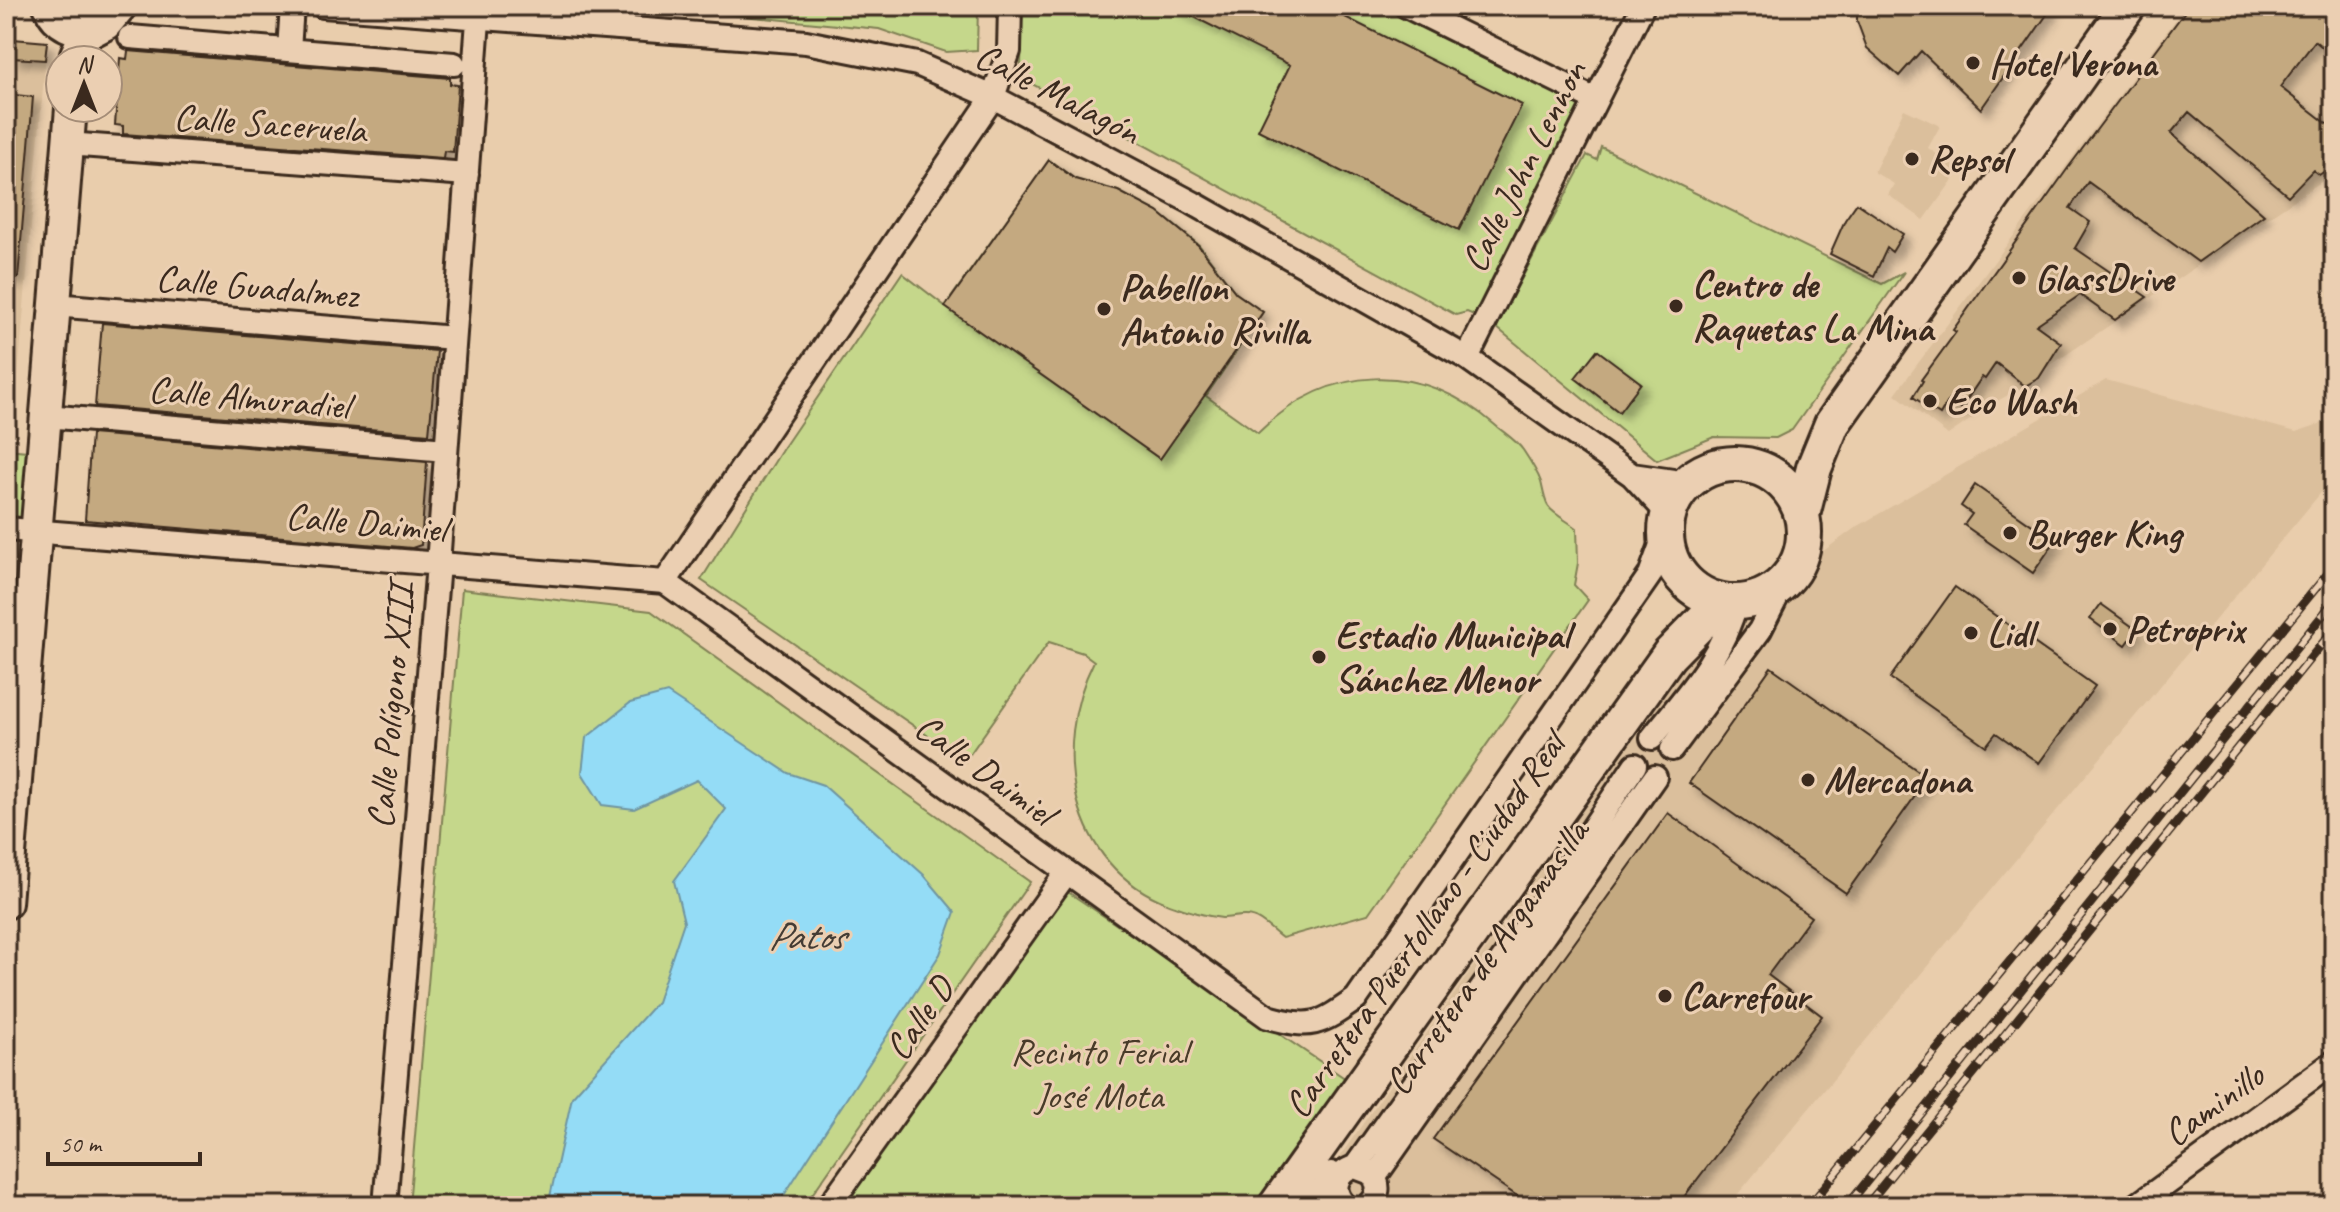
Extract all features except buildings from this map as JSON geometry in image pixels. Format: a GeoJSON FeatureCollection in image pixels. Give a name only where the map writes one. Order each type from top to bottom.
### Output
{"type":"FeatureCollection","features":[{"type":"Feature","properties":{"kind":"highway"},"geometry":{"type":"LineString","coordinates":[[1802,515],[1798,503],[1783,483],[1763,470],[1747,465],[1723,465],[1700,473],[1676,495],[1666,524],[1669,556],[1679,575],[1698,592],[1729,602],[1760,597],[1784,583],[1802,551],[1802,515],[1814,468],[1832,424],[2128,6]]}},
{"type":"Feature","properties":{"kind":"highway"},"geometry":{"type":"LineString","coordinates":[[1763,470],[1797,452],[1832,424]]}},
{"type":"Feature","properties":{"kind":"highway","name":"Carretera Puertollano - Ciudad Real"},"geometry":{"type":"LineString","coordinates":[[1669,655],[1679,575]]}},
{"type":"Feature","properties":{"kind":"highway","name":"Carretera Puertollano - Ciudad Real"},"geometry":{"type":"LineString","coordinates":[[1276,1206],[1669,655],[1729,602]]}},
{"type":"Feature","properties":{"kind":"main road"},"geometry":{"type":"LineString","coordinates":[[72,35],[106,24],[121,6]]}},
{"type":"Feature","properties":{"kind":"main road"},"geometry":{"type":"LineString","coordinates":[[6,903],[15,666],[37,531],[69,124]]}},
{"type":"Feature","properties":{"kind":"street"},"geometry":{"type":"LineString","coordinates":[[289,50],[292,6]]}},
{"type":"Feature","properties":{"kind":"street","name":"Calle Malagón"},"geometry":{"type":"LineString","coordinates":[[323,6],[478,20],[806,42],[917,64],[993,97],[1193,203],[1467,358],[1632,475],[1666,524]]}},
{"type":"Feature","properties":{"kind":"street"},"geometry":{"type":"LineString","coordinates":[[993,97],[995,6]]}},
{"type":"Feature","properties":{"kind":"street"},"geometry":{"type":"LineString","coordinates":[[665,582],[993,97],[1009,51],[1010,6]]}},
{"type":"Feature","properties":{"kind":"street"},"geometry":{"type":"LineString","coordinates":[[1406,6],[1438,13],[1596,100]]}},
{"type":"Feature","properties":{"kind":"street","name":"Calle John Lennon"},"geometry":{"type":"LineString","coordinates":[[1467,358],[1643,6]]}},
{"type":"Feature","properties":{"kind":"street","name":"Calle Polígono XIII"},"geometry":{"type":"LineString","coordinates":[[385,1206],[438,564],[478,20]]}},
{"type":"Feature","properties":{"kind":"street"},"geometry":{"type":"LineString","coordinates":[[130,37],[454,64]]}},
{"type":"Feature","properties":{"kind":"street","name":"Calle Saceruela"},"geometry":{"type":"LineString","coordinates":[[67,144],[467,174]]}},
{"type":"Feature","properties":{"kind":"street","name":"Calle Guadalmez"},"geometry":{"type":"LineString","coordinates":[[54,305],[454,338]]}},
{"type":"Feature","properties":{"kind":"street","name":"Calle Almuradiel"},"geometry":{"type":"LineString","coordinates":[[46,416],[446,450]]}},
{"type":"Feature","properties":{"kind":"street","name":"Calle Malagón"},"geometry":{"type":"LineString","coordinates":[[1632,475],[1687,483]]}},
{"type":"Feature","properties":{"kind":"street","name":"Calle Daimiel"},"geometry":{"type":"LineString","coordinates":[[6,529],[665,582],[1268,1017],[1297,1025],[1327,1019],[1356,999],[1650,575],[1666,524]]}},
{"type":"Feature","properties":{"kind":"street"},"geometry":{"type":"LineString","coordinates":[[1662,743],[1673,762],[1671,767],[1661,776],[1643,774],[1635,765],[1637,747],[1662,743],[1760,630],[1784,583]]}},
{"type":"Feature","properties":{"kind":"street"},"geometry":{"type":"LineString","coordinates":[[1662,743],[1719,651],[1729,629],[1729,602]]}},
{"type":"Feature","properties":{"kind":"street","name":"Carretera de Argamasilla"},"geometry":{"type":"LineString","coordinates":[[1347,1188],[1635,765]]}},
{"type":"Feature","properties":{"kind":"street","name":"Carretera de Argamasilla"},"geometry":{"type":"LineString","coordinates":[[1347,1188],[1655,777]]}},
{"type":"Feature","properties":{"kind":"street","name":"Calle D"},"geometry":{"type":"LineString","coordinates":[[829,1206],[1067,872]]}},
{"type":"Feature","properties":{"kind":"street","name":"Caminillo"},"geometry":{"type":"LineString","coordinates":[[2136,1206],[2334,1062]]}},
{"type":"Feature","properties":{"kind":"street","name":"Carretera de Argamasilla"},"geometry":{"type":"LineString","coordinates":[[1306,1206],[1331,1173],[1347,1188]]}},
{"type":"Feature","properties":{"kind":"street","name":"Carretera de Argamasilla"},"geometry":{"type":"LineString","coordinates":[[1347,1188],[1378,1184],[1376,1197],[1368,1206]]}},
{"type":"Feature","properties":{"kind":"shaded area"},"geometry":{"type":"Polygon","coordinates":[[[2186,6],[2334,6],[2334,173],[2023,384],[2025,386],[1948,435],[1895,394],[2186,6]]]}},
{"type":"Feature","properties":{"kind":"shaded area"},"geometry":{"type":"Polygon","coordinates":[[[6,38],[47,42],[44,44],[44,77],[12,445],[6,444],[6,38]]]}},
{"type":"Feature","properties":{"kind":"shaded area","name":"Repsol"},"geometry":{"type":"Polygon","coordinates":[[[1904,109],[1940,126],[1928,148],[1960,170],[1924,220],[1888,195],[1894,184],[1874,172],[1904,109]]]}},
{"type":"Feature","properties":{"kind":"shaded area"},"geometry":{"type":"Polygon","coordinates":[[[2106,380],[2296,432],[2334,419],[2334,477],[1728,1206],[1305,1206],[1715,623],[1760,597],[1855,528],[2106,380]]]}},
{"type":"Feature","properties":{"kind":"green space"},"geometry":{"type":"Polygon","coordinates":[[[638,6],[978,6],[977,50],[946,52],[879,29],[638,6]]]}},
{"type":"Feature","properties":{"kind":"green space"},"geometry":{"type":"Polygon","coordinates":[[[1022,6],[1407,6],[1596,100],[1486,320],[1467,312],[1456,315],[1032,84],[1021,70],[1022,6]]]}},
{"type":"Feature","properties":{"kind":"green space","name":"Centro de Raquetas La Mina"},"geometry":{"type":"Polygon","coordinates":[[[1601,147],[1882,284],[1904,272],[1792,430],[1776,438],[1714,437],[1657,460],[1496,327],[1587,155],[1597,160],[1601,147]]]}},
{"type":"Feature","properties":{"kind":"green space"},"geometry":{"type":"Polygon","coordinates":[[[1049,160],[1075,179],[1118,191],[1158,212],[1199,245],[1236,293],[1263,312],[1206,396],[1258,433],[1285,410],[1314,393],[1344,383],[1375,378],[1406,381],[1436,389],[1466,404],[1517,443],[1541,482],[1548,506],[1577,528],[1578,563],[1574,585],[1588,600],[1368,914],[1282,938],[1256,918],[1222,918],[1195,912],[1169,904],[1135,886],[1109,862],[1090,833],[1078,801],[1072,766],[1073,730],[1080,695],[1094,661],[1083,653],[1049,642],[965,761],[701,580],[782,450],[902,273],[945,306],[1049,160]]]}},
{"type":"Feature","properties":{"kind":"green space"},"geometry":{"type":"Polygon","coordinates":[[[6,449],[27,451],[22,517],[6,516],[6,449]]]}},
{"type":"Feature","properties":{"kind":"green space"},"geometry":{"type":"Polygon","coordinates":[[[462,589],[651,611],[1030,882],[804,1206],[409,1206],[462,589]]]}},
{"type":"Feature","properties":{"kind":"green space","name":"Recinto Ferial José Mota"},"geometry":{"type":"Polygon","coordinates":[[[1065,890],[1349,1081],[1260,1206],[843,1206],[1065,890]]]}},
{"type":"Feature","properties":{"kind":"water","name":"Patos"},"geometry":{"type":"Polygon","coordinates":[[[667,693],[788,773],[823,785],[924,875],[955,912],[940,954],[777,1206],[548,1206],[572,1097],[657,1002],[684,922],[674,881],[726,809],[697,780],[634,809],[602,805],[582,773],[586,738],[630,703],[667,693]]]}},
{"type":"Feature","properties":{"kind":"railway"},"geometry":{"type":"LineString","coordinates":[[1809,1206],[2334,566]]}},
{"type":"Feature","properties":{"kind":"railway"},"geometry":{"type":"LineString","coordinates":[[1847,1206],[2334,601]]}},
{"type":"Feature","properties":{"kind":"railway"},"geometry":{"type":"LineString","coordinates":[[1866,1206],[2334,629]]}},
{"type":"Feature","properties":{"kind":"place","name":"Hotel Verona"},"geometry":{"type":"Point","coordinates":[1973,63]}},
{"type":"Feature","properties":{"kind":"place","name":"Repsol"},"geometry":{"type":"Point","coordinates":[1912,159]}},
{"type":"Feature","properties":{"kind":"place","name":"GlassDrive"},"geometry":{"type":"Point","coordinates":[2019,278]}},
{"type":"Feature","properties":{"kind":"place","name":"Centro de Raquetas La Mina"},"geometry":{"type":"Point","coordinates":[1676,306]}},
{"type":"Feature","properties":{"kind":"place","name":"Pabellon Antonio Rivilla"},"geometry":{"type":"Point","coordinates":[1104,309]}},
{"type":"Feature","properties":{"kind":"place","name":"Eco Wash"},"geometry":{"type":"Point","coordinates":[1930,401]}},
{"type":"Feature","properties":{"kind":"place","name":"Burger King"},"geometry":{"type":"Point","coordinates":[2010,533]}},
{"type":"Feature","properties":{"kind":"place","name":"Petroprix"},"geometry":{"type":"Point","coordinates":[2110,629]}},
{"type":"Feature","properties":{"kind":"place","name":"Lidl"},"geometry":{"type":"Point","coordinates":[1971,633]}},
{"type":"Feature","properties":{"kind":"place","name":"Estadio Municipal Sánchez Menor"},"geometry":{"type":"Point","coordinates":[1319,657]}},
{"type":"Feature","properties":{"kind":"place","name":"Mercadona"},"geometry":{"type":"Point","coordinates":[1808,780]}},
{"type":"Feature","properties":{"kind":"place","name":"Carrefour"},"geometry":{"type":"Point","coordinates":[1665,996]}}]}
